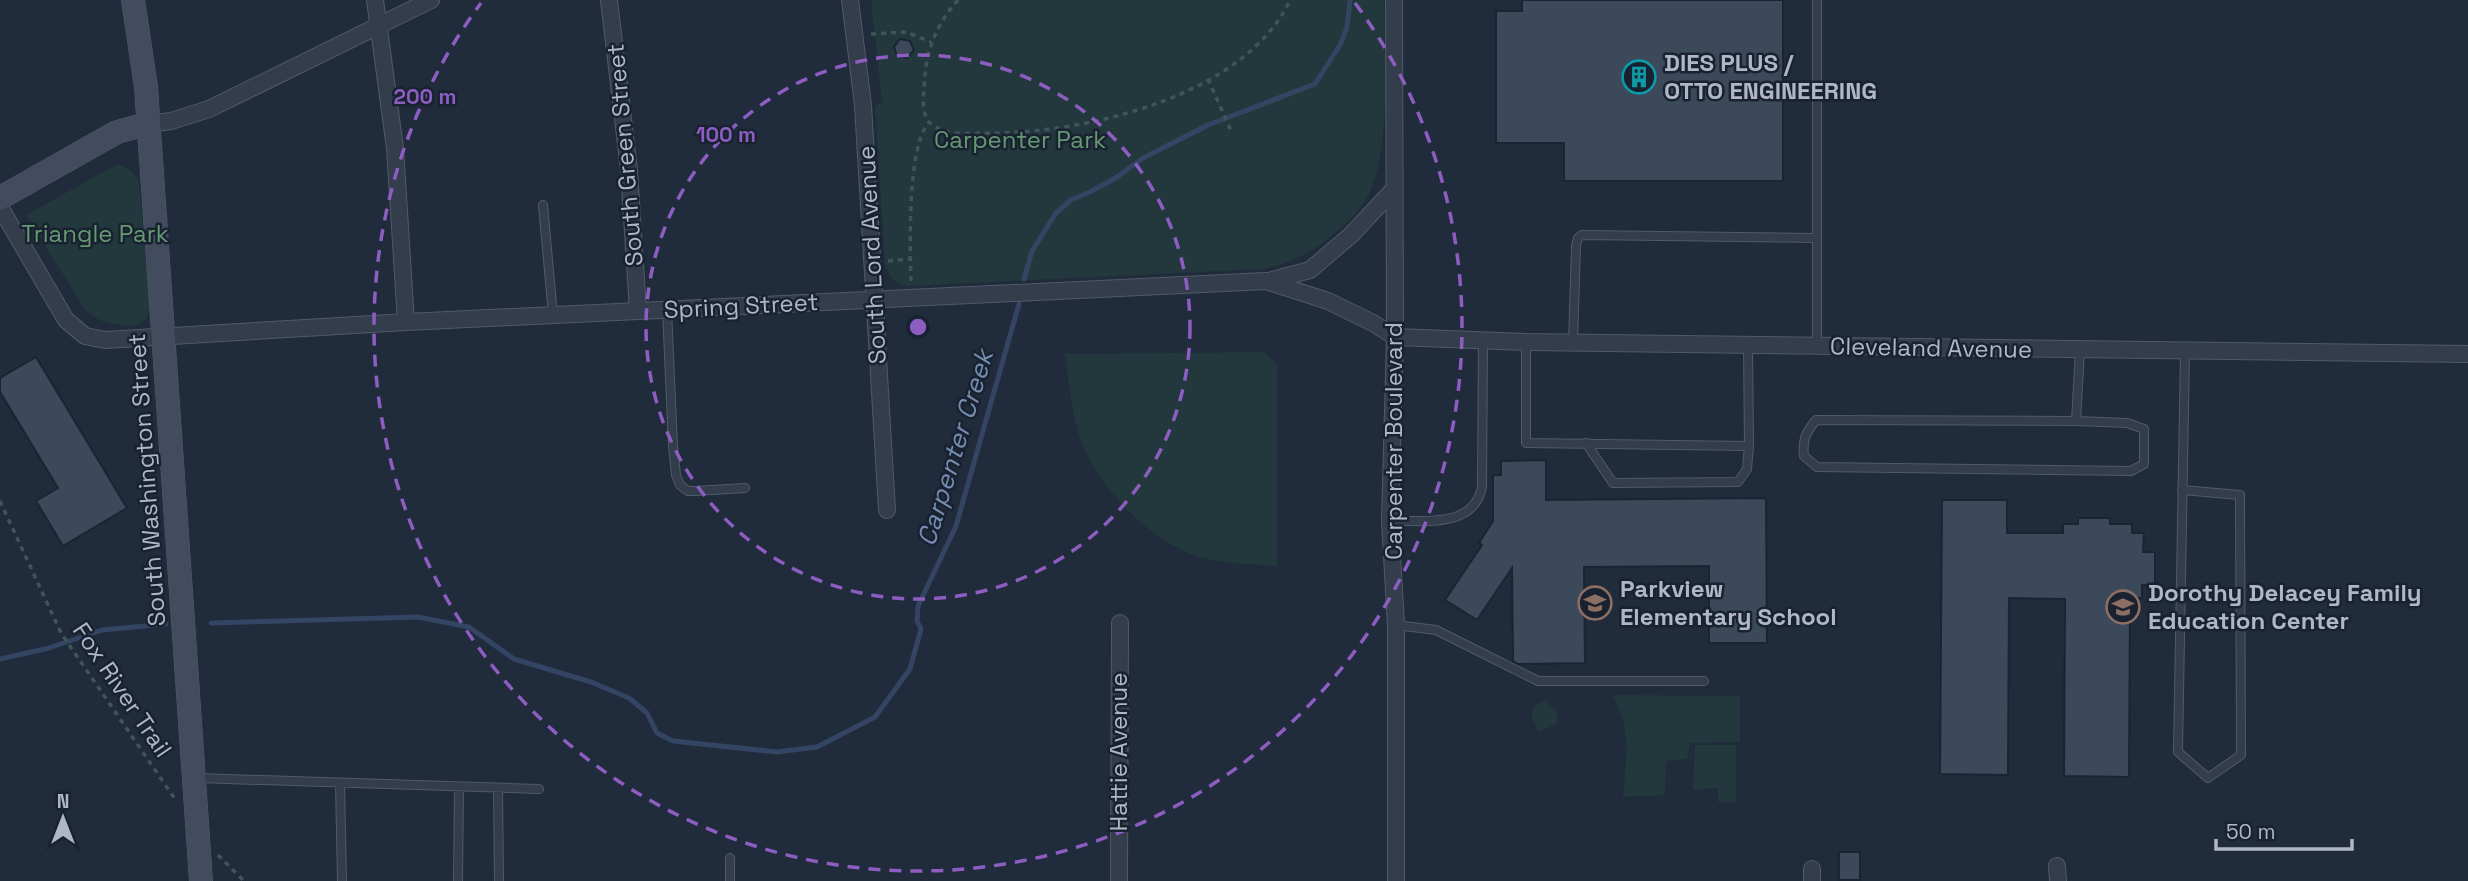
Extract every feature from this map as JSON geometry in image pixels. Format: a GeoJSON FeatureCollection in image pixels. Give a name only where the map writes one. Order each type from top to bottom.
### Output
{"type":"FeatureCollection","features":[{"type":"Feature","properties":{"kind":"street","name":"South Washington Street"},"geometry":{"type":"LineString","coordinates":[[133,0],[146,87],[201,881]]}},
{"type":"Feature","properties":{"kind":"street"},"geometry":{"type":"LineString","coordinates":[[375,0],[397,170],[406,322]]}},
{"type":"Feature","properties":{"kind":"street"},"geometry":{"type":"LineString","coordinates":[[0,198],[117,132],[172,120],[209,108],[431,0]]}},
{"type":"Feature","properties":{"kind":"street","name":"South Green Street"},"geometry":{"type":"LineString","coordinates":[[609,0],[629,170],[638,311]]}},
{"type":"Feature","properties":{"kind":"street","name":"South Lord Avenue"},"geometry":{"type":"LineString","coordinates":[[850,0],[864,116],[887,510]]}},
{"type":"Feature","properties":{"kind":"street","name":"Carpenter Boulevard"},"geometry":{"type":"LineString","coordinates":[[1394,0],[1395,338],[1390,521],[1396,625],[1396,881]]}},
{"type":"Feature","properties":{"kind":"street"},"geometry":{"type":"LineString","coordinates":[[1266,281],[1295,276],[1310,270],[1352,234],[1395,188]]}},
{"type":"Feature","properties":{"kind":"street","name":"Spring Street"},"geometry":{"type":"LineString","coordinates":[[0,207],[58,308],[77,331],[90,338],[104,340],[406,322],[1266,281],[1328,301],[1373,323],[1395,338]]}},
{"type":"Feature","properties":{"kind":"street","name":"Cleveland Avenue"},"geometry":{"type":"LineString","coordinates":[[1395,338],[2468,354]]}},
{"type":"Feature","properties":{"kind":"street","name":"Hattie Avenue"},"geometry":{"type":"LineString","coordinates":[[1119,881],[1120,624]]}},
{"type":"Feature","properties":{"kind":"lane"},"geometry":{"type":"LineString","coordinates":[[1816,346],[1817,0]]}},
{"type":"Feature","properties":{"kind":"lane"},"geometry":{"type":"LineString","coordinates":[[543,205],[553,315]]}},
{"type":"Feature","properties":{"kind":"lane"},"geometry":{"type":"LineString","coordinates":[[1573,342],[1576,246],[1582,235],[1817,238]]}},
{"type":"Feature","properties":{"kind":"lane"},"geometry":{"type":"LineString","coordinates":[[667,310],[673,446],[676,475],[680,485],[688,491],[745,488]]}},
{"type":"Feature","properties":{"kind":"lane"},"geometry":{"type":"LineString","coordinates":[[1390,521],[1454,518],[1468,512],[1476,503],[1482,487],[1483,341]]}},
{"type":"Feature","properties":{"kind":"lane"},"geometry":{"type":"LineString","coordinates":[[1526,342],[1526,443],[1749,446]]}},
{"type":"Feature","properties":{"kind":"lane"},"geometry":{"type":"LineString","coordinates":[[1586,443],[1613,483],[1738,482],[1747,470],[1749,446],[1748,345]]}},
{"type":"Feature","properties":{"kind":"lane"},"geometry":{"type":"LineString","coordinates":[[2077,421],[2080,350]]}},
{"type":"Feature","properties":{"kind":"lane"},"geometry":{"type":"LineString","coordinates":[[2182,490],[2239,495],[2241,755],[2208,778],[2178,751],[2182,490],[2185,351]]}},
{"type":"Feature","properties":{"kind":"lane"},"geometry":{"type":"LineString","coordinates":[[1816,420],[2077,421],[2127,423],[2144,429],[2144,464],[2131,471],[1817,467],[1804,456],[1802,443],[1816,420]]}},
{"type":"Feature","properties":{"kind":"lane"},"geometry":{"type":"LineString","coordinates":[[1396,625],[1436,630],[1538,681],[1704,681]]}},
{"type":"Feature","properties":{"kind":"lane"},"geometry":{"type":"LineString","coordinates":[[194,778],[538,789]]}},
{"type":"Feature","properties":{"kind":"lane"},"geometry":{"type":"LineString","coordinates":[[340,783],[342,881]]}},
{"type":"Feature","properties":{"kind":"lane"},"geometry":{"type":"LineString","coordinates":[[458,881],[459,787]]}},
{"type":"Feature","properties":{"kind":"lane"},"geometry":{"type":"LineString","coordinates":[[498,788],[499,881]]}},
{"type":"Feature","properties":{"kind":"lane"},"geometry":{"type":"LineString","coordinates":[[730,858],[730,881]]}},
{"type":"Feature","properties":{"kind":"path"},"geometry":{"type":"LineString","coordinates":[[958,0],[932,43],[924,79],[925,110],[929,122],[941,130],[961,132],[1062,128],[1133,111],[1177,94],[1237,63],[1259,46],[1276,25],[1290,0]]}},
{"type":"Feature","properties":{"kind":"path"},"geometry":{"type":"LineString","coordinates":[[855,35],[911,33],[932,43]]}},
{"type":"Feature","properties":{"kind":"path"},"geometry":{"type":"LineString","coordinates":[[1208,79],[1232,133]]}},
{"type":"Feature","properties":{"kind":"path"},"geometry":{"type":"LineString","coordinates":[[911,285],[914,165],[920,137],[929,122]]}},
{"type":"Feature","properties":{"kind":"path"},"geometry":{"type":"LineString","coordinates":[[872,263],[911,259]]}},
{"type":"Feature","properties":{"kind":"path","name":"Fox River Trail"},"geometry":{"type":"LineString","coordinates":[[0,501],[61,633],[175,799]]}},
{"type":"Feature","properties":{"kind":"path"},"geometry":{"type":"LineString","coordinates":[[198,833],[244,881]]}},
{"type":"Feature","properties":{"kind":"green space","name":"Carpenter Park"},"geometry":{"type":"Polygon","coordinates":[[[871,0],[1384,0],[1384,122],[1378,168],[1372,187],[1356,212],[1327,240],[1311,251],[1274,267],[908,286],[899,284],[885,264],[875,106],[882,102],[871,0]]]}},
{"type":"Feature","properties":{"kind":"green space","name":"Triangle Park"},"geometry":{"type":"Polygon","coordinates":[[[118,164],[130,170],[139,181],[150,310],[138,325],[108,323],[96,318],[84,308],[26,215],[118,164]]]}},
{"type":"Feature","properties":{"kind":"green space"},"geometry":{"type":"Polygon","coordinates":[[[1264,352],[1277,364],[1277,566],[1203,558],[1184,551],[1146,527],[1113,494],[1099,475],[1088,457],[1077,428],[1065,354],[1264,352]]]}},
{"type":"Feature","properties":{"kind":"green space"},"geometry":{"type":"Polygon","coordinates":[[[1613,695],[1740,696],[1740,742],[1690,743],[1687,759],[1666,761],[1665,795],[1623,797],[1625,734],[1613,695]]]}},
{"type":"Feature","properties":{"kind":"green space"},"geometry":{"type":"Polygon","coordinates":[[[1545,700],[1557,712],[1557,724],[1538,732],[1531,715],[1534,706],[1545,700]]]}},
{"type":"Feature","properties":{"kind":"green space"},"geometry":{"type":"Polygon","coordinates":[[[1695,745],[1736,745],[1736,803],[1718,802],[1718,788],[1693,790],[1695,745]]]}},
{"type":"Feature","properties":{"kind":"building","name":"DIES PLUS / OTTO ENGINEERING"},"geometry":{"type":"Polygon","coordinates":[[[1522,0],[1783,0],[1783,181],[1564,181],[1564,143],[1496,143],[1496,11],[1522,11],[1522,0]]]}},
{"type":"Feature","properties":{"kind":"building"},"geometry":{"type":"Polygon","coordinates":[[[900,39],[910,41],[914,50],[907,58],[897,56],[894,47],[900,39]]]}},
{"type":"Feature","properties":{"kind":"building"},"geometry":{"type":"Polygon","coordinates":[[[36,357],[127,508],[63,546],[36,501],[58,488],[0,392],[0,378],[36,357]]]}},
{"type":"Feature","properties":{"kind":"building"},"geometry":{"type":"Polygon","coordinates":[[[1546,460],[1546,500],[1766,498],[1767,643],[1709,643],[1709,566],[1584,567],[1585,663],[1518,664],[1513,661],[1512,568],[1477,620],[1445,600],[1482,545],[1479,543],[1493,521],[1493,475],[1501,475],[1501,461],[1546,460]]]}},
{"type":"Feature","properties":{"kind":"building"},"geometry":{"type":"Polygon","coordinates":[[[1942,500],[2007,500],[2007,533],[2063,533],[2063,524],[2078,524],[2078,518],[2110,518],[2110,524],[2132,524],[2132,533],[2144,533],[2143,552],[2155,552],[2155,585],[2142,585],[2142,598],[2130,598],[2129,777],[2064,776],[2065,599],[2009,598],[2008,775],[1940,774],[1942,500]]]}},
{"type":"Feature","properties":{"kind":"building"},"geometry":{"type":"Polygon","coordinates":[[[1839,852],[1860,852],[1860,880],[1839,880],[1839,852]]]}},
{"type":"Feature","properties":{"kind":"waterway","name":"Carpenter Creek"},"geometry":{"type":"LineString","coordinates":[[1024,279],[1032,251],[1056,213],[1071,200],[1117,177],[1143,158],[1208,125],[1315,84],[1340,45],[1347,27],[1350,0]]}},
{"type":"Feature","properties":{"kind":"waterway","name":"Carpenter Creek"},"geometry":{"type":"LineString","coordinates":[[211,623],[418,617],[469,627],[514,659],[591,682],[629,698],[647,713],[657,733],[673,741],[777,752],[817,747],[875,717],[910,669],[921,629],[917,621],[918,606],[956,526],[1019,304]]}},
{"type":"Feature","properties":{"kind":"waterway","name":"Carpenter Creek"},"geometry":{"type":"LineString","coordinates":[[0,659],[49,648],[102,630],[166,624]]}},
{"type":"Feature","properties":{"kind":"place","name":"DIES PLUS / OTTO ENGINEERING"},"geometry":{"type":"Point","coordinates":[1639,77]}},
{"type":"Feature","properties":{"kind":"place","name":"Parkview Elementary School"},"geometry":{"type":"Point","coordinates":[1595,603]}},
{"type":"Feature","properties":{"kind":"place","name":"Dorothy Delacey Family Education Center"},"geometry":{"type":"Point","coordinates":[2123,607]}}]}
